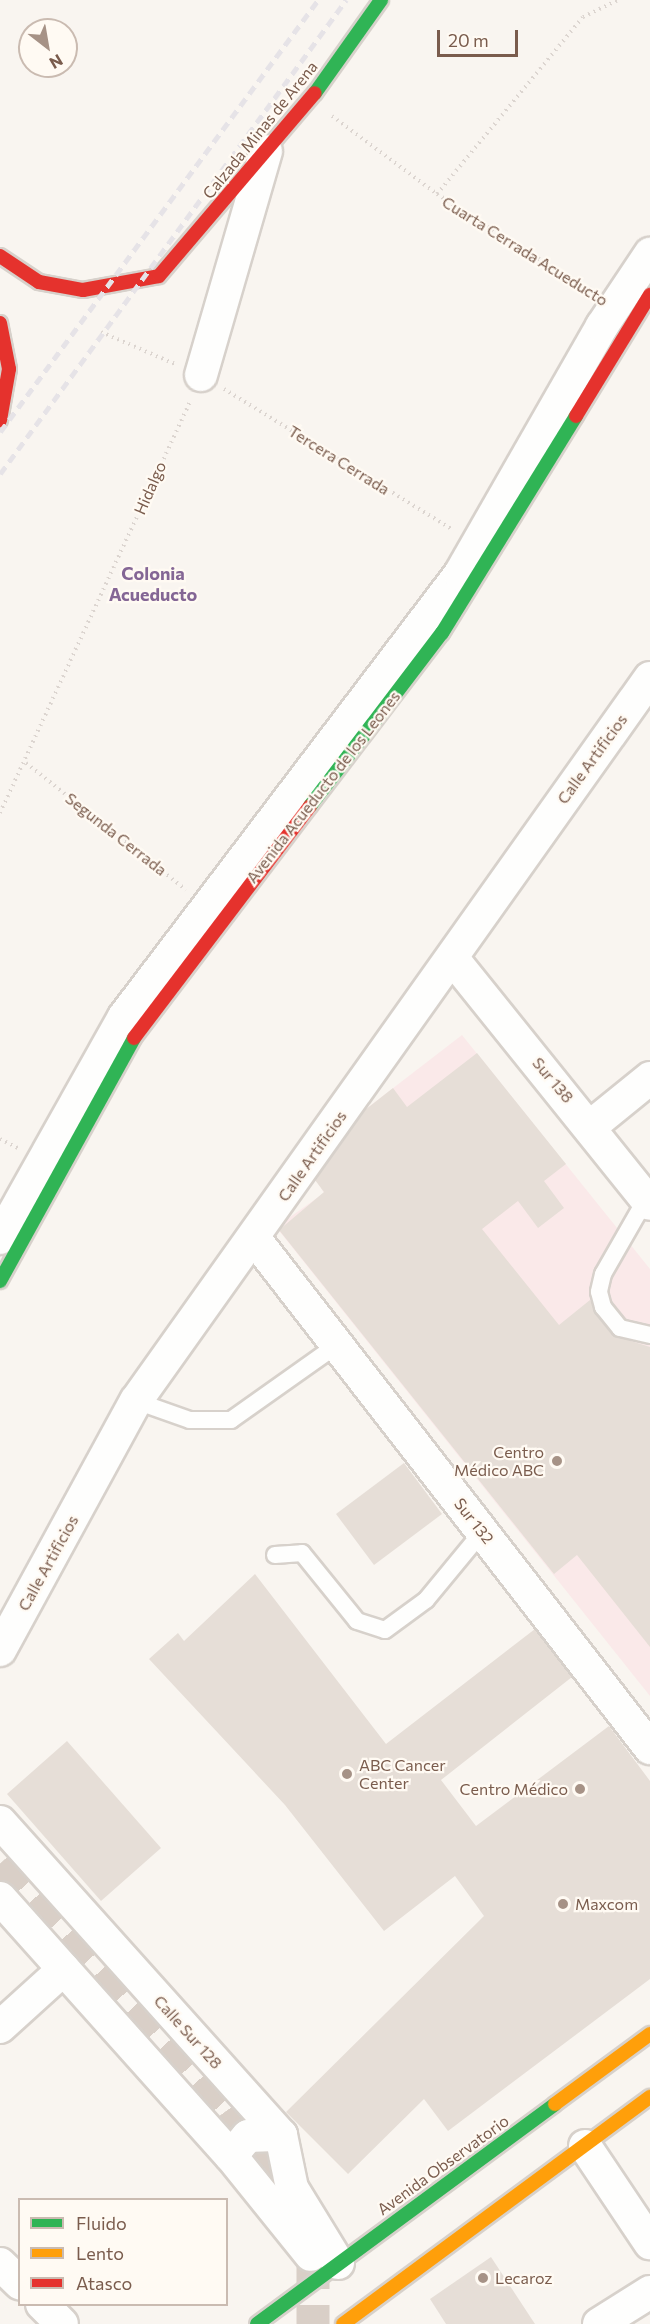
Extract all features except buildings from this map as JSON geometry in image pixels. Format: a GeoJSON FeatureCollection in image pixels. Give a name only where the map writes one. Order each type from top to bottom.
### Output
{"type":"FeatureCollection","features":[{"type":"Feature","properties":{"kind":"street","name":"Calzada Minas de Arena"},"geometry":{"type":"LineString","coordinates":[[0,256],[39,282],[83,290],[159,276],[310,99],[381,0]]}},
{"type":"Feature","properties":{"kind":"street"},"geometry":{"type":"LineString","coordinates":[[201,375],[266,151]]}},
{"type":"Feature","properties":{"kind":"street","name":"Avenida Acueducto de los Leones"},"geometry":{"type":"LineString","coordinates":[[0,1238],[124,1017],[206,905],[440,603],[477,545],[614,307],[650,254]]}},
{"type":"Feature","properties":{"kind":"street","name":"Avenida Acueducto de los Leones"},"geometry":{"type":"LineString","coordinates":[[0,1281],[140,1028],[442,633],[650,295]]}},
{"type":"Feature","properties":{"kind":"street"},"geometry":{"type":"LineString","coordinates":[[0,323],[9,369],[0,420]]}},
{"type":"Feature","properties":{"kind":"street","name":"Calle Artificios"},"geometry":{"type":"LineString","coordinates":[[0,1650],[136,1401],[650,678]]}},
{"type":"Feature","properties":{"kind":"street","name":"Sur 138"},"geometry":{"type":"LineString","coordinates":[[453,958],[591,1126],[648,1201]]}},
{"type":"Feature","properties":{"kind":"street"},"geometry":{"type":"LineString","coordinates":[[591,1126],[650,1078]]}},
{"type":"Feature","properties":{"kind":"street","name":"Sur 132"},"geometry":{"type":"LineString","coordinates":[[254,1238],[650,1748]]}},
{"type":"Feature","properties":{"kind":"street","name":"Calle Sur 128"},"geometry":{"type":"LineString","coordinates":[[0,1822],[281,2135]]}},
{"type":"Feature","properties":{"kind":"street"},"geometry":{"type":"LineString","coordinates":[[0,1898],[331,2268]]}},
{"type":"Feature","properties":{"kind":"street"},"geometry":{"type":"LineString","coordinates":[[0,2027],[64,1969]]}},
{"type":"Feature","properties":{"kind":"street","name":"Avenida Observatorio"},"geometry":{"type":"LineString","coordinates":[[261,2323],[331,2268],[650,2034]]}},
{"type":"Feature","properties":{"kind":"street"},"geometry":{"type":"LineString","coordinates":[[343,2324],[650,2097]]}},
{"type":"Feature","properties":{"kind":"street"},"geometry":{"type":"LineString","coordinates":[[231,2156],[248,2136],[281,2135],[292,2188],[331,2268]]}},
{"type":"Feature","properties":{"kind":"street"},"geometry":{"type":"LineString","coordinates":[[585,2146],[650,2243]]}},
{"type":"Feature","properties":{"kind":"street"},"geometry":{"type":"LineString","coordinates":[[0,2264],[18,2281]]}},
{"type":"Feature","properties":{"kind":"street"},"geometry":{"type":"LineString","coordinates":[[599,2324],[650,2292]]}},
{"type":"Feature","properties":{"kind":"street"},"geometry":{"type":"LineString","coordinates":[[44,2306],[62,2324]]}},
{"type":"Feature","properties":{"kind":"lane"},"geometry":{"type":"LineString","coordinates":[[648,1201],[603,1274],[599,1292],[620,1328],[650,1335]]}},
{"type":"Feature","properties":{"kind":"lane"},"geometry":{"type":"LineString","coordinates":[[136,1401],[190,1420],[231,1420],[338,1345]]}},
{"type":"Feature","properties":{"kind":"lane"},"geometry":{"type":"LineString","coordinates":[[275,1555],[302,1553],[357,1622],[385,1630],[426,1600],[482,1532]]}},
{"type":"Feature","properties":{"kind":"path"},"geometry":{"type":"LineString","coordinates":[[436,194],[583,18],[618,0]]}},
{"type":"Feature","properties":{"kind":"path","name":"Cuarta Cerrada Acueducto"},"geometry":{"type":"LineString","coordinates":[[310,99],[436,194],[614,307]]}},
{"type":"Feature","properties":{"kind":"path","name":"Tercera Cerrada"},"geometry":{"type":"LineString","coordinates":[[100,332],[201,375],[477,545]]}},
{"type":"Feature","properties":{"kind":"path","name":"Hidalgo"},"geometry":{"type":"LineString","coordinates":[[0,813],[26,763],[201,375]]}},
{"type":"Feature","properties":{"kind":"path","name":"Segunda Cerrada"},"geometry":{"type":"LineString","coordinates":[[26,763],[206,905]]}},
{"type":"Feature","properties":{"kind":"shaded area","name":"Centro Médico ABC"},"geometry":{"type":"Polygon","coordinates":[[[462,1035],[650,1269],[650,1696],[276,1227],[324,1193],[315,1178],[371,1135],[366,1109],[462,1035]]]}},
{"type":"Feature","properties":{"kind":"tunnel"},"geometry":{"type":"LineString","coordinates":[[0,1863],[224,2112],[290,2203],[313,2256],[313,2324]]}},
{"type":"Feature","properties":{"kind":"railway"},"geometry":{"type":"LineString","coordinates":[[0,432],[318,0]]}},
{"type":"Feature","properties":{"kind":"railway"},"geometry":{"type":"LineString","coordinates":[[0,474],[346,0]]}},
{"type":"Feature","properties":{"kind":"traffic: fast"},"geometry":{"type":"LineString","coordinates":[[315,93],[381,0]]}},
{"type":"Feature","properties":{"kind":"traffic: fast"},"geometry":{"type":"LineString","coordinates":[[310,806],[442,633],[576,416]]}},
{"type":"Feature","properties":{"kind":"traffic: fast"},"geometry":{"type":"LineString","coordinates":[[0,1281],[134,1038]]}},
{"type":"Feature","properties":{"kind":"traffic: fast"},"geometry":{"type":"LineString","coordinates":[[257,2324],[555,2104]]}},
{"type":"Feature","properties":{"kind":"traffic: slow"},"geometry":{"type":"LineString","coordinates":[[555,2104],[650,2034]]}},
{"type":"Feature","properties":{"kind":"traffic: slow"},"geometry":{"type":"LineString","coordinates":[[343,2324],[650,2097]]}},
{"type":"Feature","properties":{"kind":"traffic: jam"},"geometry":{"type":"LineString","coordinates":[[0,256],[39,282],[83,290],[159,276],[315,93]]}},
{"type":"Feature","properties":{"kind":"traffic: jam"},"geometry":{"type":"LineString","coordinates":[[576,416],[650,295]]}},
{"type":"Feature","properties":{"kind":"traffic: jam"},"geometry":{"type":"LineString","coordinates":[[0,323],[9,369],[0,420]]}},
{"type":"Feature","properties":{"kind":"traffic: jam"},"geometry":{"type":"LineString","coordinates":[[134,1038],[310,806]]}},
{"type":"Feature","properties":{"kind":"place","name":"Centro Médico ABC"},"geometry":{"type":"Point","coordinates":[557,1461]}},
{"type":"Feature","properties":{"kind":"place","name":"ABC Cancer Center"},"geometry":{"type":"Point","coordinates":[347,1774]}},
{"type":"Feature","properties":{"kind":"place","name":"Centro Médico"},"geometry":{"type":"Point","coordinates":[580,1789]}},
{"type":"Feature","properties":{"kind":"place","name":"Maxcom"},"geometry":{"type":"Point","coordinates":[563,1904]}},
{"type":"Feature","properties":{"kind":"place","name":"Lecaroz"},"geometry":{"type":"Point","coordinates":[483,2278]}},
{"type":"Feature","properties":{"kind":"district","name":"Colonia Acueducto"},"geometry":{"type":"Point","coordinates":[153,584]}}]}
